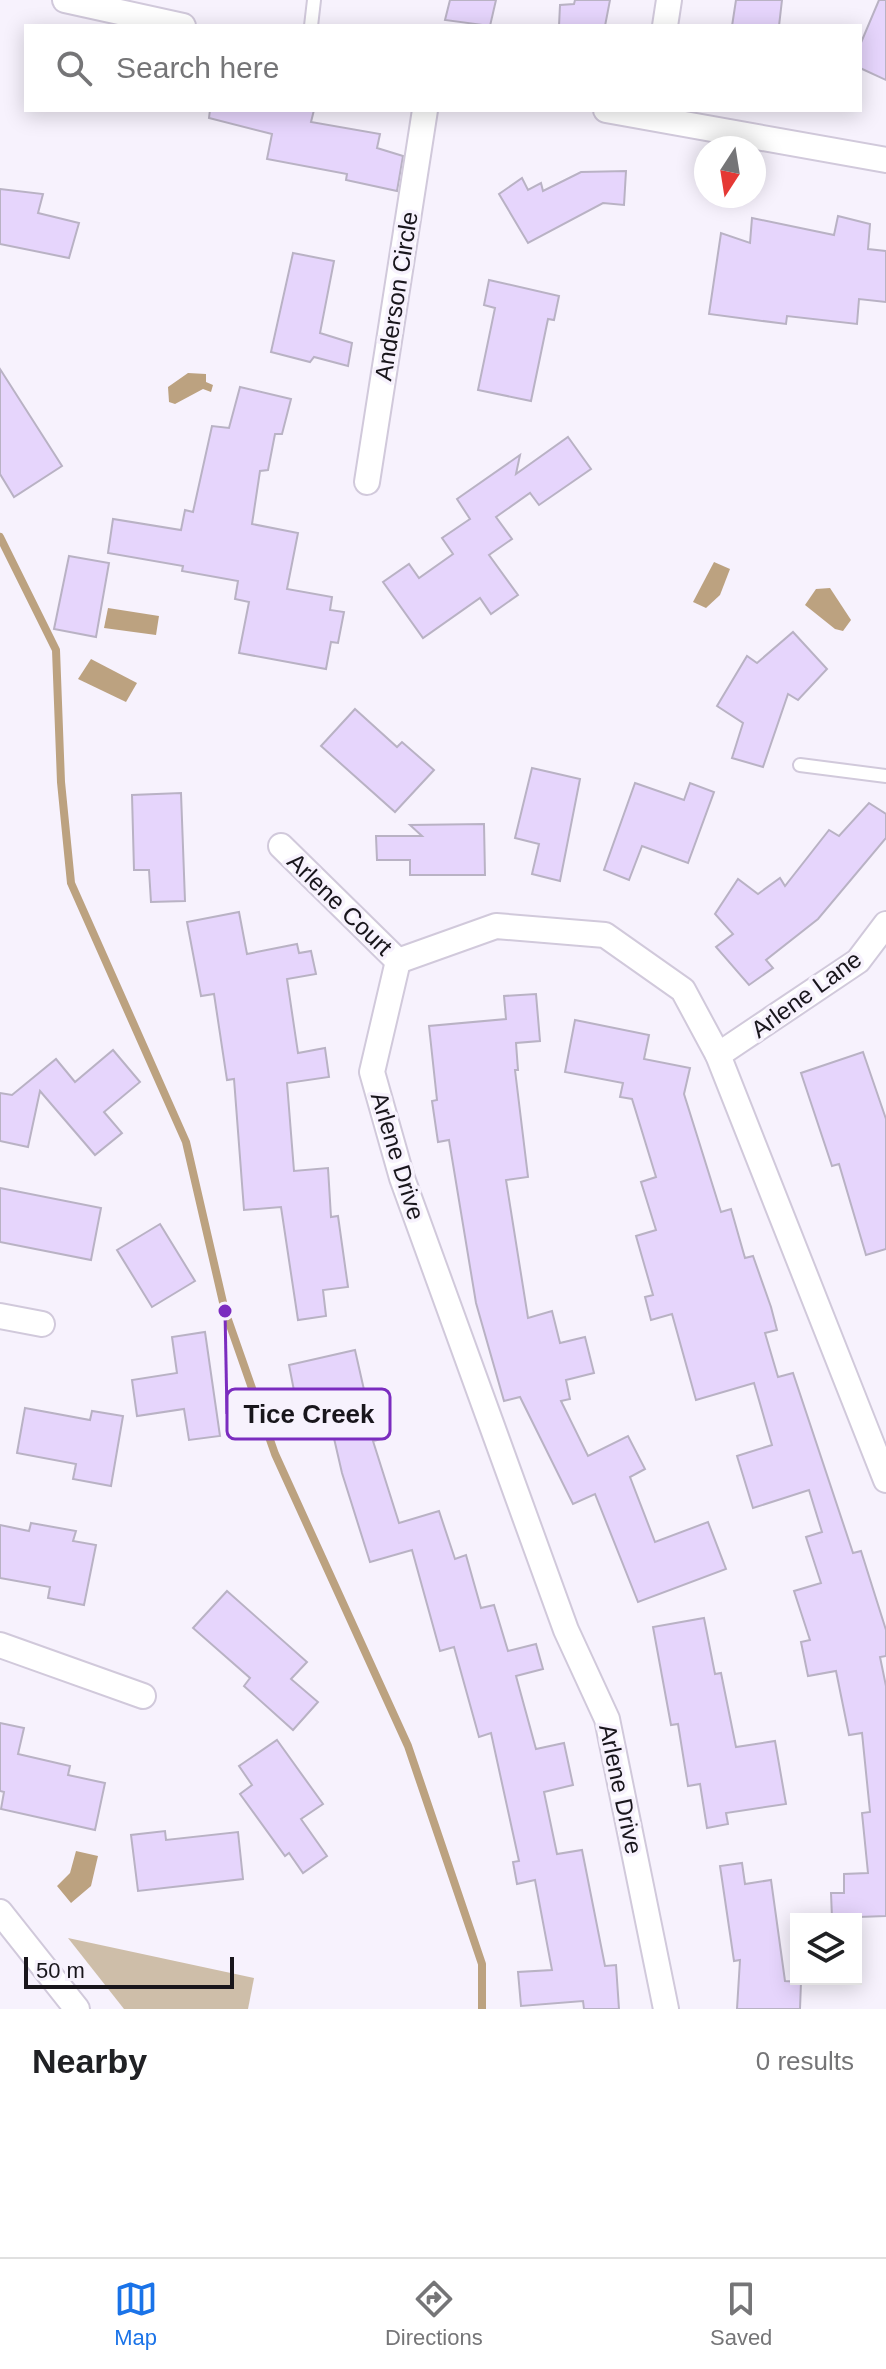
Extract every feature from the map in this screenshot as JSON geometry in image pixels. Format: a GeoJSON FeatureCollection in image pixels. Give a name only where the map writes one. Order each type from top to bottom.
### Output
{"type":"FeatureCollection","features":[{"type":"Feature","properties":{"kind":"street"},"geometry":{"type":"LineString","coordinates":[[65,0],[174,24]]}},
{"type":"Feature","properties":{"kind":"street"},"geometry":{"type":"LineString","coordinates":[[665,24],[669,0]]}},
{"type":"Feature","properties":{"kind":"street","name":"Anderson Circle"},"geometry":{"type":"LineString","coordinates":[[367,482],[425,112]]}},
{"type":"Feature","properties":{"kind":"street"},"geometry":{"type":"LineString","coordinates":[[628,112],[886,160]]}},
{"type":"Feature","properties":{"kind":"street","name":"Arlene Court"},"geometry":{"type":"LineString","coordinates":[[281,846],[398,961]]}},
{"type":"Feature","properties":{"kind":"street","name":"Arlene Lane"},"geometry":{"type":"LineString","coordinates":[[718,1055],[858,961],[886,924]]}},
{"type":"Feature","properties":{"kind":"street"},"geometry":{"type":"LineString","coordinates":[[398,961],[496,926],[605,935],[683,990],[718,1055],[886,1480]]}},
{"type":"Feature","properties":{"kind":"street","name":"Arlene Drive"},"geometry":{"type":"LineString","coordinates":[[398,961],[372,1072],[402,1178],[428,1251],[566,1630],[607,1719],[666,2009]]}},
{"type":"Feature","properties":{"kind":"street"},"geometry":{"type":"LineString","coordinates":[[0,1316],[42,1324]]}},
{"type":"Feature","properties":{"kind":"street"},"geometry":{"type":"LineString","coordinates":[[0,1645],[143,1696]]}},
{"type":"Feature","properties":{"kind":"street"},"geometry":{"type":"LineString","coordinates":[[0,1912],[77,2009]]}},
{"type":"Feature","properties":{"kind":"lane"},"geometry":{"type":"LineString","coordinates":[[311,24],[314,0]]}},
{"type":"Feature","properties":{"kind":"lane"},"geometry":{"type":"LineString","coordinates":[[800,765],[886,776]]}},
{"type":"Feature","properties":{"kind":"shaded area"},"geometry":{"type":"Polygon","coordinates":[[[188,373],[206,374],[206,382],[213,385],[211,392],[203,389],[175,404],[169,402],[168,387],[188,373]]]}},
{"type":"Feature","properties":{"kind":"shaded area"},"geometry":{"type":"Polygon","coordinates":[[[714,562],[730,569],[720,595],[706,608],[693,602],[714,562]]]}},
{"type":"Feature","properties":{"kind":"shaded area"},"geometry":{"type":"Polygon","coordinates":[[[830,588],[851,620],[843,631],[835,629],[805,605],[816,589],[830,588]]]}},
{"type":"Feature","properties":{"kind":"shaded area"},"geometry":{"type":"Polygon","coordinates":[[[108,608],[159,616],[156,635],[104,628],[108,608]]]}},
{"type":"Feature","properties":{"kind":"shaded area"},"geometry":{"type":"Polygon","coordinates":[[[91,659],[137,683],[126,702],[78,679],[91,659]]]}},
{"type":"Feature","properties":{"kind":"shaded area"},"geometry":{"type":"Polygon","coordinates":[[[76,1851],[98,1856],[91,1886],[71,1903],[57,1886],[70,1873],[76,1851]]]}},
{"type":"Feature","properties":{"kind":"shaded area"},"geometry":{"type":"Polygon","coordinates":[[[68,1938],[254,1978],[248,2009],[124,2009],[68,1938]]]}},
{"type":"Feature","properties":{"kind":"building"},"geometry":{"type":"Polygon","coordinates":[[[450,0],[496,0],[490,24],[445,20],[450,0]]]}},
{"type":"Feature","properties":{"kind":"building"},"geometry":{"type":"Polygon","coordinates":[[[575,0],[610,0],[605,24],[559,24],[560,5],[574,4],[575,0]]]}},
{"type":"Feature","properties":{"kind":"building"},"geometry":{"type":"Polygon","coordinates":[[[736,0],[782,0],[779,24],[732,24],[736,0]]]}},
{"type":"Feature","properties":{"kind":"building"},"geometry":{"type":"Polygon","coordinates":[[[879,0],[886,0],[886,80],[862,69],[862,40],[879,0]]]}},
{"type":"Feature","properties":{"kind":"building"},"geometry":{"type":"Polygon","coordinates":[[[210,112],[314,112],[311,122],[380,134],[377,148],[403,156],[397,191],[346,180],[347,174],[267,159],[272,134],[209,118],[210,112]]]}},
{"type":"Feature","properties":{"kind":"building"},"geometry":{"type":"Polygon","coordinates":[[[626,171],[624,205],[603,203],[528,243],[499,194],[522,178],[528,190],[541,183],[543,191],[581,172],[626,171]]]}},
{"type":"Feature","properties":{"kind":"building"},"geometry":{"type":"Polygon","coordinates":[[[0,189],[43,194],[38,213],[79,223],[69,258],[0,244],[0,189]]]}},
{"type":"Feature","properties":{"kind":"building"},"geometry":{"type":"Polygon","coordinates":[[[838,216],[870,224],[868,249],[886,251],[886,302],[859,299],[857,324],[787,316],[786,324],[709,314],[721,233],[750,243],[752,218],[834,235],[838,216]]]}},
{"type":"Feature","properties":{"kind":"building"},"geometry":{"type":"Polygon","coordinates":[[[293,253],[334,261],[320,333],[352,343],[348,366],[314,357],[310,362],[271,352],[293,253]]]}},
{"type":"Feature","properties":{"kind":"building"},"geometry":{"type":"Polygon","coordinates":[[[489,280],[559,296],[554,320],[548,319],[531,401],[478,390],[495,308],[484,305],[489,280]]]}},
{"type":"Feature","properties":{"kind":"building"},"geometry":{"type":"Polygon","coordinates":[[[0,369],[62,466],[14,497],[0,474],[0,369]]]}},
{"type":"Feature","properties":{"kind":"building"},"geometry":{"type":"Polygon","coordinates":[[[240,387],[291,399],[282,434],[275,434],[268,470],[260,471],[252,524],[298,533],[287,589],[332,597],[330,610],[344,612],[338,643],[331,642],[326,669],[239,653],[249,602],[235,599],[238,581],[182,571],[183,566],[108,553],[113,519],[181,530],[185,510],[193,512],[212,426],[229,428],[240,387]]]}},
{"type":"Feature","properties":{"kind":"building"},"geometry":{"type":"Polygon","coordinates":[[[568,437],[591,469],[539,505],[530,493],[496,517],[512,539],[489,555],[518,595],[491,614],[480,598],[423,638],[383,582],[409,564],[419,578],[453,554],[442,538],[470,519],[457,499],[520,455],[516,474],[568,437]]]}},
{"type":"Feature","properties":{"kind":"building"},"geometry":{"type":"Polygon","coordinates":[[[69,556],[109,563],[96,637],[54,629],[69,556]]]}},
{"type":"Feature","properties":{"kind":"building"},"geometry":{"type":"Polygon","coordinates":[[[793,632],[827,669],[798,700],[788,694],[763,767],[732,758],[743,723],[717,706],[747,656],[757,663],[793,632]]]}},
{"type":"Feature","properties":{"kind":"building"},"geometry":{"type":"Polygon","coordinates":[[[355,709],[397,747],[402,742],[434,770],[395,812],[321,746],[355,709]]]}},
{"type":"Feature","properties":{"kind":"building"},"geometry":{"type":"Polygon","coordinates":[[[532,768],[580,779],[560,881],[532,874],[539,844],[515,838],[532,768]]]}},
{"type":"Feature","properties":{"kind":"building"},"geometry":{"type":"Polygon","coordinates":[[[635,783],[684,800],[690,783],[714,792],[688,863],[642,846],[629,880],[604,870],[635,783]]]}},
{"type":"Feature","properties":{"kind":"building"},"geometry":{"type":"Polygon","coordinates":[[[181,793],[185,901],[151,902],[149,870],[134,870],[132,795],[181,793]]]}},
{"type":"Feature","properties":{"kind":"building"},"geometry":{"type":"Polygon","coordinates":[[[869,803],[886,814],[886,838],[818,919],[766,960],[773,968],[749,985],[716,947],[733,934],[715,914],[738,879],[758,894],[780,878],[785,886],[829,830],[839,836],[869,803]]]}},
{"type":"Feature","properties":{"kind":"building"},"geometry":{"type":"Polygon","coordinates":[[[484,824],[485,875],[410,875],[410,860],[377,860],[376,836],[422,836],[410,825],[484,824]]]}},
{"type":"Feature","properties":{"kind":"building"},"geometry":{"type":"Polygon","coordinates":[[[239,912],[247,954],[297,944],[299,953],[311,951],[316,974],[287,979],[298,1053],[325,1048],[329,1077],[287,1083],[294,1171],[328,1168],[331,1217],[338,1216],[348,1287],[323,1290],[326,1316],[298,1320],[281,1207],[244,1210],[234,1079],[227,1080],[214,994],[201,996],[187,922],[239,912]]]}},
{"type":"Feature","properties":{"kind":"building"},"geometry":{"type":"Polygon","coordinates":[[[536,994],[540,1041],[516,1043],[518,1070],[515,1070],[528,1177],[506,1180],[528,1318],[552,1311],[560,1343],[585,1337],[594,1373],[566,1380],[570,1399],[561,1401],[588,1456],[628,1436],[645,1469],[630,1477],[655,1542],[708,1522],[726,1569],[638,1602],[595,1494],[573,1504],[520,1397],[504,1401],[476,1303],[449,1140],[438,1142],[432,1101],[437,1100],[429,1026],[506,1019],[504,996],[536,994]]]}},
{"type":"Feature","properties":{"kind":"building"},"geometry":{"type":"Polygon","coordinates":[[[575,1020],[649,1035],[644,1059],[690,1068],[684,1094],[721,1212],[731,1209],[745,1258],[753,1256],[771,1307],[777,1330],[765,1333],[778,1377],[793,1373],[853,1553],[861,1551],[886,1630],[886,1656],[880,1657],[886,1686],[886,1916],[832,1913],[831,1893],[844,1893],[844,1874],[868,1873],[862,1813],[870,1812],[862,1733],[849,1735],[836,1671],[808,1676],[801,1642],[810,1640],[794,1591],[821,1583],[806,1537],[822,1532],[809,1490],[753,1508],[737,1456],[772,1445],[754,1383],[696,1400],[672,1314],[651,1320],[645,1297],[653,1295],[636,1236],[656,1230],[641,1182],[656,1177],[632,1099],[620,1097],[623,1083],[565,1072],[575,1020]]]}},
{"type":"Feature","properties":{"kind":"building"},"geometry":{"type":"Polygon","coordinates":[[[113,1050],[140,1082],[104,1112],[122,1133],[95,1155],[40,1091],[28,1147],[0,1141],[0,1093],[12,1095],[56,1059],[75,1082],[113,1050]]]}},
{"type":"Feature","properties":{"kind":"building"},"geometry":{"type":"Polygon","coordinates":[[[863,1052],[886,1119],[886,1249],[866,1255],[839,1164],[832,1166],[801,1073],[863,1052]]]}},
{"type":"Feature","properties":{"kind":"building"},"geometry":{"type":"Polygon","coordinates":[[[0,1188],[101,1208],[91,1260],[0,1242],[0,1188]]]}},
{"type":"Feature","properties":{"kind":"building"},"geometry":{"type":"Polygon","coordinates":[[[160,1224],[195,1281],[152,1307],[117,1250],[160,1224]]]}},
{"type":"Feature","properties":{"kind":"building"},"geometry":{"type":"Polygon","coordinates":[[[205,1332],[220,1436],[189,1440],[184,1409],[137,1416],[132,1380],[177,1373],[172,1337],[205,1332]]]}},
{"type":"Feature","properties":{"kind":"building"},"geometry":{"type":"Polygon","coordinates":[[[355,1350],[367,1403],[378,1401],[386,1438],[373,1441],[399,1523],[439,1511],[455,1559],[466,1555],[481,1608],[494,1605],[508,1651],[536,1644],[543,1669],[516,1676],[536,1749],[564,1743],[573,1785],[544,1792],[557,1854],[582,1850],[605,1966],[616,1965],[619,2009],[584,2009],[583,2001],[521,2006],[518,1972],[552,1970],[535,1880],[517,1884],[513,1862],[519,1861],[491,1733],[479,1737],[454,1647],[440,1651],[412,1550],[370,1562],[342,1473],[324,1395],[296,1401],[289,1365],[355,1350]]]}},
{"type":"Feature","properties":{"kind":"building"},"geometry":{"type":"Polygon","coordinates":[[[25,1408],[90,1420],[92,1411],[123,1416],[111,1486],[73,1479],[76,1464],[17,1453],[25,1408]]]}},
{"type":"Feature","properties":{"kind":"building"},"geometry":{"type":"Polygon","coordinates":[[[31,1523],[76,1531],[73,1541],[96,1545],[84,1605],[48,1598],[50,1587],[0,1578],[0,1525],[29,1531],[31,1523]]]}},
{"type":"Feature","properties":{"kind":"building"},"geometry":{"type":"Polygon","coordinates":[[[227,1591],[307,1662],[291,1679],[318,1702],[293,1730],[244,1686],[250,1678],[193,1628],[227,1591]]]}},
{"type":"Feature","properties":{"kind":"building"},"geometry":{"type":"Polygon","coordinates":[[[704,1618],[715,1674],[721,1673],[736,1747],[775,1741],[786,1804],[726,1813],[728,1824],[707,1828],[700,1784],[688,1786],[678,1724],[671,1725],[653,1627],[704,1618]]]}},
{"type":"Feature","properties":{"kind":"building"},"geometry":{"type":"Polygon","coordinates":[[[0,1723],[24,1728],[18,1754],[70,1766],[68,1775],[105,1783],[95,1830],[1,1809],[4,1792],[0,1791],[0,1723]]]}},
{"type":"Feature","properties":{"kind":"building"},"geometry":{"type":"Polygon","coordinates":[[[277,1740],[323,1804],[301,1819],[327,1856],[303,1873],[289,1853],[285,1856],[240,1794],[252,1785],[239,1766],[277,1740]]]}},
{"type":"Feature","properties":{"kind":"building"},"geometry":{"type":"Polygon","coordinates":[[[165,1831],[166,1840],[238,1832],[243,1879],[138,1891],[131,1835],[165,1831]]]}},
{"type":"Feature","properties":{"kind":"building"},"geometry":{"type":"Polygon","coordinates":[[[742,1863],[745,1884],[771,1880],[785,1981],[790,1981],[790,1985],[801,1985],[800,2009],[737,2009],[740,1960],[734,1961],[720,1866],[742,1863]]]}},
{"type":"Feature","properties":{"kind":"waterway"},"geometry":{"type":"LineString","coordinates":[[0,537],[56,650],[61,782],[71,883],[186,1142],[225,1311],[275,1454],[408,1746],[482,1964],[482,2009]]}},
{"type":"Feature","properties":{"kind":"place","name":"Tice Creek"},"geometry":{"type":"Point","coordinates":[225,1311]}}]}
